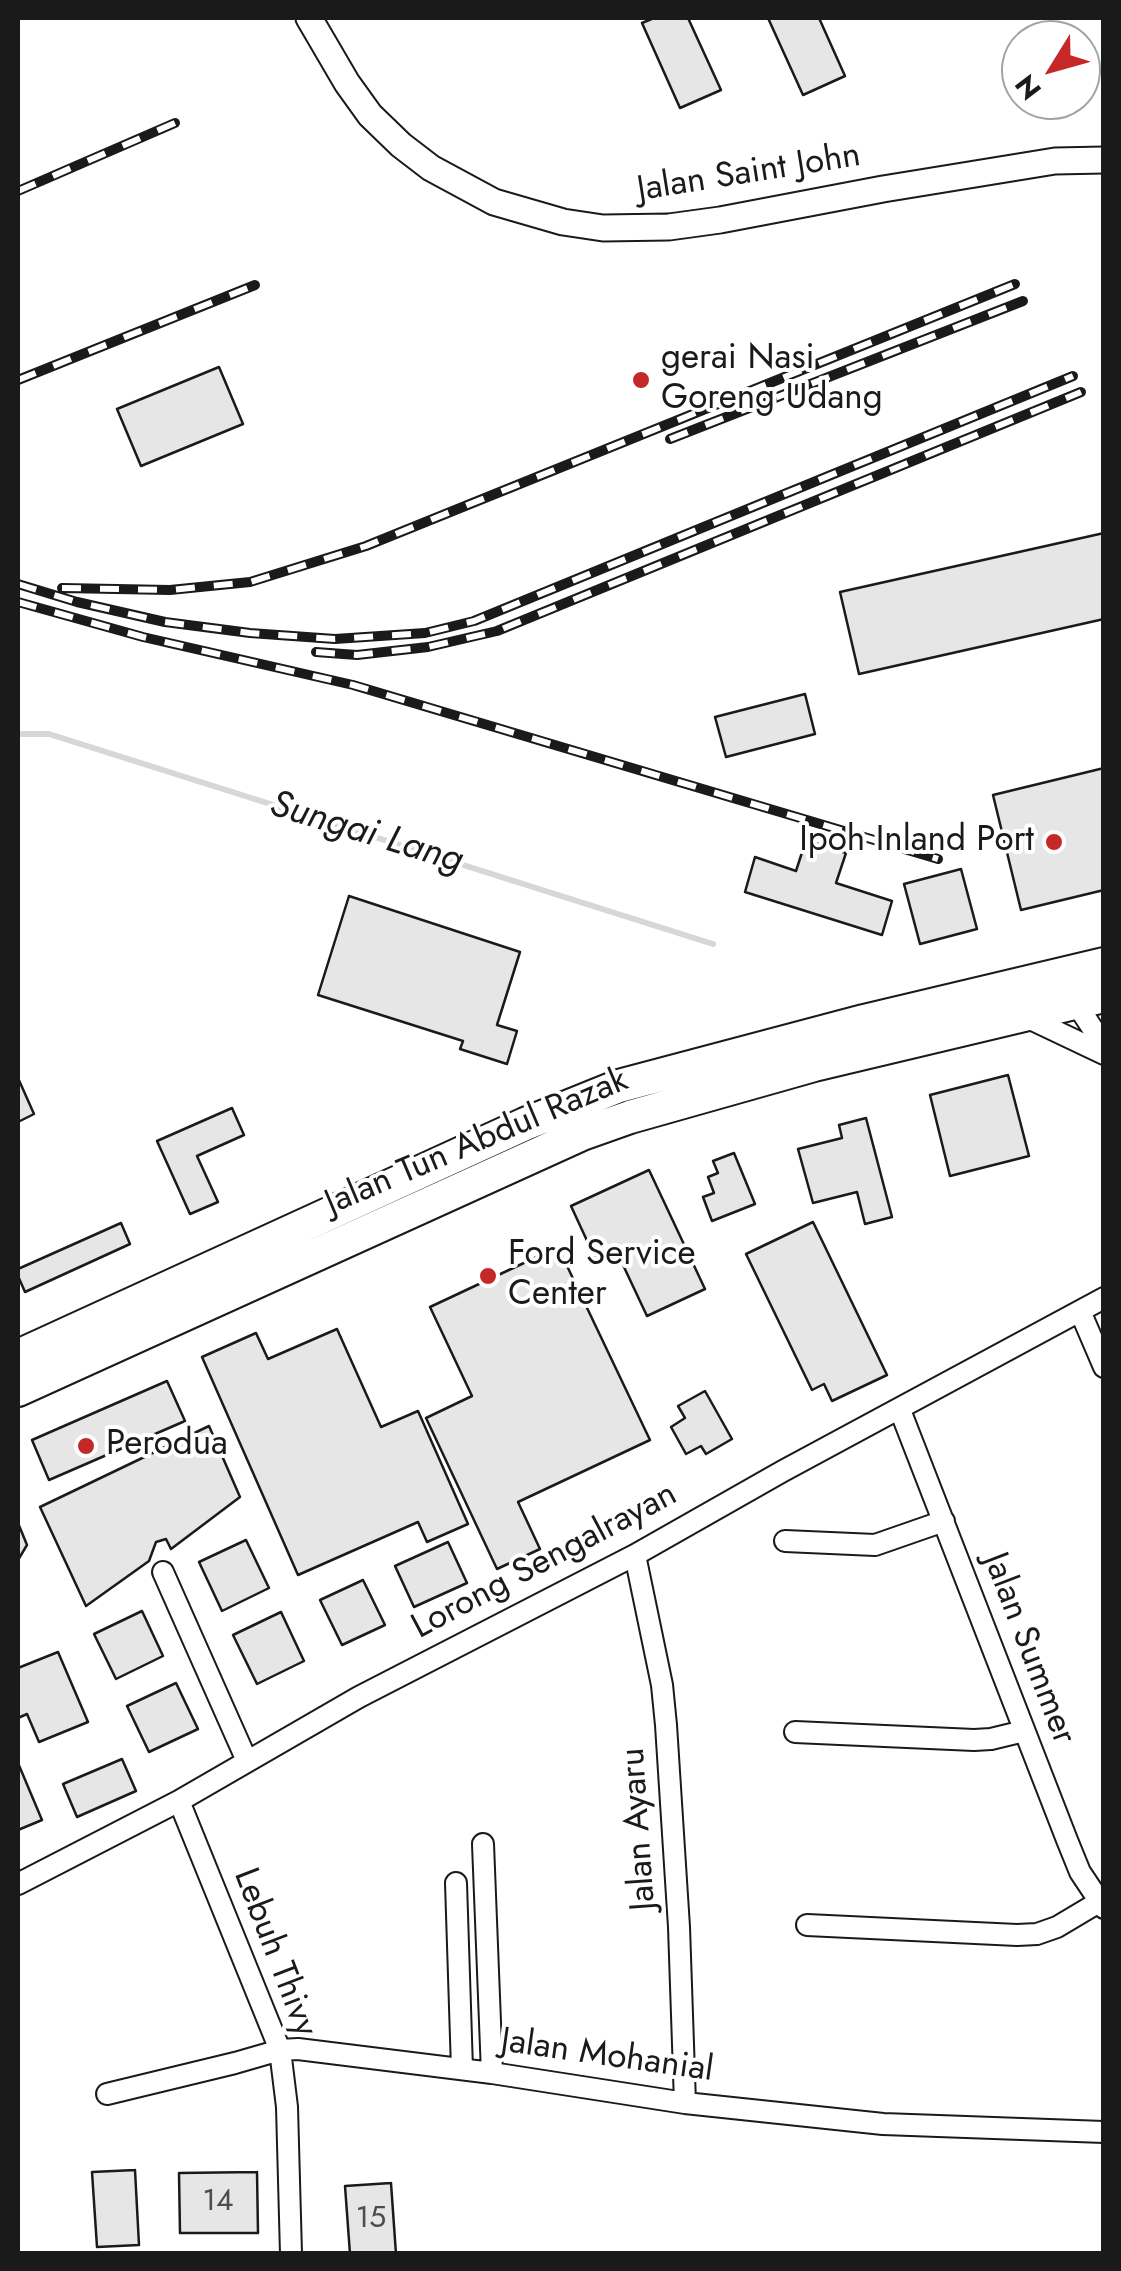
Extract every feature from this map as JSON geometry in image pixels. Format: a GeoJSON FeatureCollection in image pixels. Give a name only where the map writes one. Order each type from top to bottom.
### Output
{"type":"FeatureCollection","features":[{"type":"Feature","properties":{"kind":"main road","name":"Jalan Tun Abdul Razak"},"geometry":{"type":"LineString","coordinates":[[18,1390],[582,1134],[814,1065],[1024,1016],[1079,991],[1104,964]]}},
{"type":"Feature","properties":{"kind":"main road","name":"Jalan Tun Abdul Razak"},"geometry":{"type":"LineString","coordinates":[[18,1356],[619,1086],[756,1049],[1079,991]]}},
{"type":"Feature","properties":{"kind":"street","name":"Jalan Saint John"},"geometry":{"type":"LineString","coordinates":[[309,18],[370,114],[401,145],[444,176],[494,202],[563,222],[603,228],[669,227],[1055,161],[1104,160]]}},
{"type":"Feature","properties":{"kind":"street","name":"Jalan Saint John"},"geometry":{"type":"LineString","coordinates":[[324,18],[357,75],[381,106],[438,158],[532,202],[604,216],[668,214],[880,175],[1054,151],[1104,149]]}},
{"type":"Feature","properties":{"kind":"street"},"geometry":{"type":"LineString","coordinates":[[1079,991],[1104,1046]]}},
{"type":"Feature","properties":{"kind":"street"},"geometry":{"type":"LineString","coordinates":[[1024,1016],[1104,1054]]}},
{"type":"Feature","properties":{"kind":"street","name":"Lorong Sengalrayan"},"geometry":{"type":"LineString","coordinates":[[18,1884],[179,1802],[359,1697],[635,1555],[1104,1298]]}},
{"type":"Feature","properties":{"kind":"street"},"geometry":{"type":"LineString","coordinates":[[1080,1311],[1104,1368]]}},
{"type":"Feature","properties":{"kind":"street","name":"Jalan Summer"},"geometry":{"type":"LineString","coordinates":[[900,1410],[1080,1872],[1101,1905]]}},
{"type":"Feature","properties":{"kind":"street"},"geometry":{"type":"LineString","coordinates":[[786,1542],[875,1545],[944,1521]]}},
{"type":"Feature","properties":{"kind":"street","name":"Jalan Ayaru"},"geometry":{"type":"LineString","coordinates":[[635,1555],[662,1685],[666,1726],[679,1927],[684,2103]]}},
{"type":"Feature","properties":{"kind":"street"},"geometry":{"type":"LineString","coordinates":[[162,1572],[247,1761]]}},
{"type":"Feature","properties":{"kind":"street"},"geometry":{"type":"LineString","coordinates":[[795,1732],[974,1740],[1024,1731]]}},
{"type":"Feature","properties":{"kind":"street","name":"Lebuh Thivy"},"geometry":{"type":"LineString","coordinates":[[179,1802],[280,2050],[288,2121],[291,2254]]}},
{"type":"Feature","properties":{"kind":"street"},"geometry":{"type":"LineString","coordinates":[[483,1844],[492,2073]]}},
{"type":"Feature","properties":{"kind":"street"},"geometry":{"type":"LineString","coordinates":[[456,1883],[462,2069]]}},
{"type":"Feature","properties":{"kind":"street"},"geometry":{"type":"LineString","coordinates":[[807,1925],[1037,1934],[1101,1905]]}},
{"type":"Feature","properties":{"kind":"street","name":"Jalan Mohanial"},"geometry":{"type":"LineString","coordinates":[[107,2094],[280,2050],[330,2052],[684,2103],[883,2124],[1104,2132]]}},
{"type":"Feature","properties":{"kind":"building"},"geometry":{"type":"Polygon","coordinates":[[[654,18],[688,18],[721,90],[680,108],[642,23],[654,18]]]}},
{"type":"Feature","properties":{"kind":"building"},"geometry":{"type":"Polygon","coordinates":[[[768,18],[819,18],[845,76],[803,95],[768,18]]]}},
{"type":"Feature","properties":{"kind":"building"},"geometry":{"type":"Polygon","coordinates":[[[219,367],[243,424],[141,466],[117,409],[219,367]]]}},
{"type":"Feature","properties":{"kind":"building"},"geometry":{"type":"Polygon","coordinates":[[[1104,533],[1104,619],[859,674],[840,592],[1104,533]]]}},
{"type":"Feature","properties":{"kind":"building"},"geometry":{"type":"Polygon","coordinates":[[[805,694],[815,734],[726,757],[715,717],[805,694]]]}},
{"type":"Feature","properties":{"kind":"building","name":"Ipoh Inland Port"},"geometry":{"type":"Polygon","coordinates":[[[1104,768],[1104,890],[1021,910],[993,795],[1104,768]]]}},
{"type":"Feature","properties":{"kind":"building"},"geometry":{"type":"Polygon","coordinates":[[[806,840],[846,853],[836,883],[892,901],[882,935],[745,892],[755,857],[796,871],[806,840]]]}},
{"type":"Feature","properties":{"kind":"building"},"geometry":{"type":"Polygon","coordinates":[[[961,869],[977,929],[920,944],[904,884],[961,869]]]}},
{"type":"Feature","properties":{"kind":"building"},"geometry":{"type":"Polygon","coordinates":[[[349,896],[520,952],[497,1025],[517,1031],[507,1064],[460,1049],[463,1041],[318,995],[349,896]]]}},
{"type":"Feature","properties":{"kind":"building"},"geometry":{"type":"Polygon","coordinates":[[[1008,1075],[1029,1156],[950,1176],[930,1095],[1008,1075]]]}},
{"type":"Feature","properties":{"kind":"building"},"geometry":{"type":"Polygon","coordinates":[[[18,1078],[34,1114],[18,1122],[18,1078]]]}},
{"type":"Feature","properties":{"kind":"building"},"geometry":{"type":"Polygon","coordinates":[[[232,1108],[244,1135],[197,1156],[218,1202],[190,1214],[157,1141],[232,1108]]]}},
{"type":"Feature","properties":{"kind":"building"},"geometry":{"type":"Polygon","coordinates":[[[866,1118],[892,1217],[865,1224],[857,1192],[813,1203],[798,1149],[842,1138],[839,1125],[866,1118]]]}},
{"type":"Feature","properties":{"kind":"building"},"geometry":{"type":"Polygon","coordinates":[[[734,1153],[755,1204],[712,1221],[703,1197],[714,1193],[708,1177],[718,1173],[713,1161],[734,1153]]]}},
{"type":"Feature","properties":{"kind":"building"},"geometry":{"type":"Polygon","coordinates":[[[649,1170],[705,1289],[647,1316],[615,1248],[595,1258],[571,1206],[649,1170]]]}},
{"type":"Feature","properties":{"kind":"building"},"geometry":{"type":"Polygon","coordinates":[[[813,1222],[887,1375],[832,1401],[824,1384],[812,1390],[746,1254],[813,1222]]]}},
{"type":"Feature","properties":{"kind":"building"},"geometry":{"type":"Polygon","coordinates":[[[121,1223],[130,1244],[25,1292],[18,1269],[121,1223]]]}},
{"type":"Feature","properties":{"kind":"building"},"geometry":{"type":"Polygon","coordinates":[[[558,1247],[650,1440],[518,1502],[540,1549],[497,1569],[426,1418],[472,1396],[430,1307],[558,1247]]]}},
{"type":"Feature","properties":{"kind":"building"},"geometry":{"type":"Polygon","coordinates":[[[337,1329],[381,1427],[418,1411],[468,1524],[427,1542],[418,1522],[298,1575],[202,1357],[256,1333],[268,1359],[337,1329]]]}},
{"type":"Feature","properties":{"kind":"building"},"geometry":{"type":"Polygon","coordinates":[[[167,1381],[185,1421],[49,1480],[32,1440],[167,1381]]]}},
{"type":"Feature","properties":{"kind":"building"},"geometry":{"type":"Polygon","coordinates":[[[705,1391],[732,1439],[706,1454],[701,1446],[686,1454],[671,1427],[685,1418],[678,1406],[705,1391]]]}},
{"type":"Feature","properties":{"kind":"building"},"geometry":{"type":"Polygon","coordinates":[[[209,1426],[240,1497],[171,1549],[166,1539],[156,1542],[149,1561],[86,1606],[40,1507],[209,1426]]]}},
{"type":"Feature","properties":{"kind":"building"},"geometry":{"type":"Polygon","coordinates":[[[18,1523],[27,1545],[18,1560],[18,1523]]]}},
{"type":"Feature","properties":{"kind":"building"},"geometry":{"type":"Polygon","coordinates":[[[246,1540],[269,1588],[222,1611],[199,1562],[246,1540]]]}},
{"type":"Feature","properties":{"kind":"building"},"geometry":{"type":"Polygon","coordinates":[[[448,1542],[467,1583],[414,1607],[395,1566],[448,1542]]]}},
{"type":"Feature","properties":{"kind":"building"},"geometry":{"type":"Polygon","coordinates":[[[363,1580],[385,1625],[342,1645],[320,1600],[363,1580]]]}},
{"type":"Feature","properties":{"kind":"building"},"geometry":{"type":"Polygon","coordinates":[[[142,1611],[163,1656],[116,1679],[94,1634],[142,1611]]]}},
{"type":"Feature","properties":{"kind":"building"},"geometry":{"type":"Polygon","coordinates":[[[281,1612],[304,1661],[257,1684],[233,1635],[281,1612]]]}},
{"type":"Feature","properties":{"kind":"building"},"geometry":{"type":"Polygon","coordinates":[[[58,1652],[88,1722],[39,1742],[27,1714],[18,1718],[18,1668],[58,1652]]]}},
{"type":"Feature","properties":{"kind":"building"},"geometry":{"type":"Polygon","coordinates":[[[176,1683],[198,1729],[149,1752],[127,1706],[176,1683]]]}},
{"type":"Feature","properties":{"kind":"building"},"geometry":{"type":"Polygon","coordinates":[[[122,1759],[136,1791],[77,1817],[63,1784],[122,1759]]]}},
{"type":"Feature","properties":{"kind":"building"},"geometry":{"type":"Polygon","coordinates":[[[18,1763],[42,1820],[18,1830],[18,1763]]]}},
{"type":"Feature","properties":{"kind":"building"},"geometry":{"type":"Polygon","coordinates":[[[135,2170],[139,2245],[97,2247],[92,2172],[135,2170]]]}},
{"type":"Feature","properties":{"kind":"building"},"geometry":{"type":"Polygon","coordinates":[[[257,2172],[258,2233],[180,2233],[179,2173],[257,2172]]]}},
{"type":"Feature","properties":{"kind":"building"},"geometry":{"type":"Polygon","coordinates":[[[391,2183],[396,2254],[350,2254],[345,2186],[391,2183]]]}},
{"type":"Feature","properties":{"kind":"waterway","name":"Sungai Lang"},"geometry":{"type":"LineString","coordinates":[[18,734],[49,734],[713,944]]}},
{"type":"Feature","properties":{"kind":"railway"},"geometry":{"type":"LineString","coordinates":[[18,191],[175,123]]}},
{"type":"Feature","properties":{"kind":"railway"},"geometry":{"type":"LineString","coordinates":[[62,588],[170,590],[250,582],[366,546],[1015,284]]}},
{"type":"Feature","properties":{"kind":"railway"},"geometry":{"type":"LineString","coordinates":[[18,380],[255,285]]}},
{"type":"Feature","properties":{"kind":"railway"},"geometry":{"type":"LineString","coordinates":[[670,439],[1023,301]]}},
{"type":"Feature","properties":{"kind":"railway"},"geometry":{"type":"LineString","coordinates":[[18,584],[165,622],[250,633],[335,639],[425,633],[474,621],[1073,376]]}},
{"type":"Feature","properties":{"kind":"railway"},"geometry":{"type":"LineString","coordinates":[[316,652],[357,655],[428,647],[497,631],[1081,392]]}},
{"type":"Feature","properties":{"kind":"railway"},"geometry":{"type":"LineString","coordinates":[[18,602],[143,637],[353,685],[938,859]]}},
{"type":"Feature","properties":{"kind":"place","name":"gerai Nasi Goreng Udang"},"geometry":{"type":"Point","coordinates":[641,380]}},
{"type":"Feature","properties":{"kind":"place","name":"Ipoh Inland Port"},"geometry":{"type":"Point","coordinates":[1054,842]}},
{"type":"Feature","properties":{"kind":"place","name":"Ford Service Center"},"geometry":{"type":"Point","coordinates":[488,1276]}},
{"type":"Feature","properties":{"kind":"place","name":"Perodua"},"geometry":{"type":"Point","coordinates":[86,1446]}}]}
